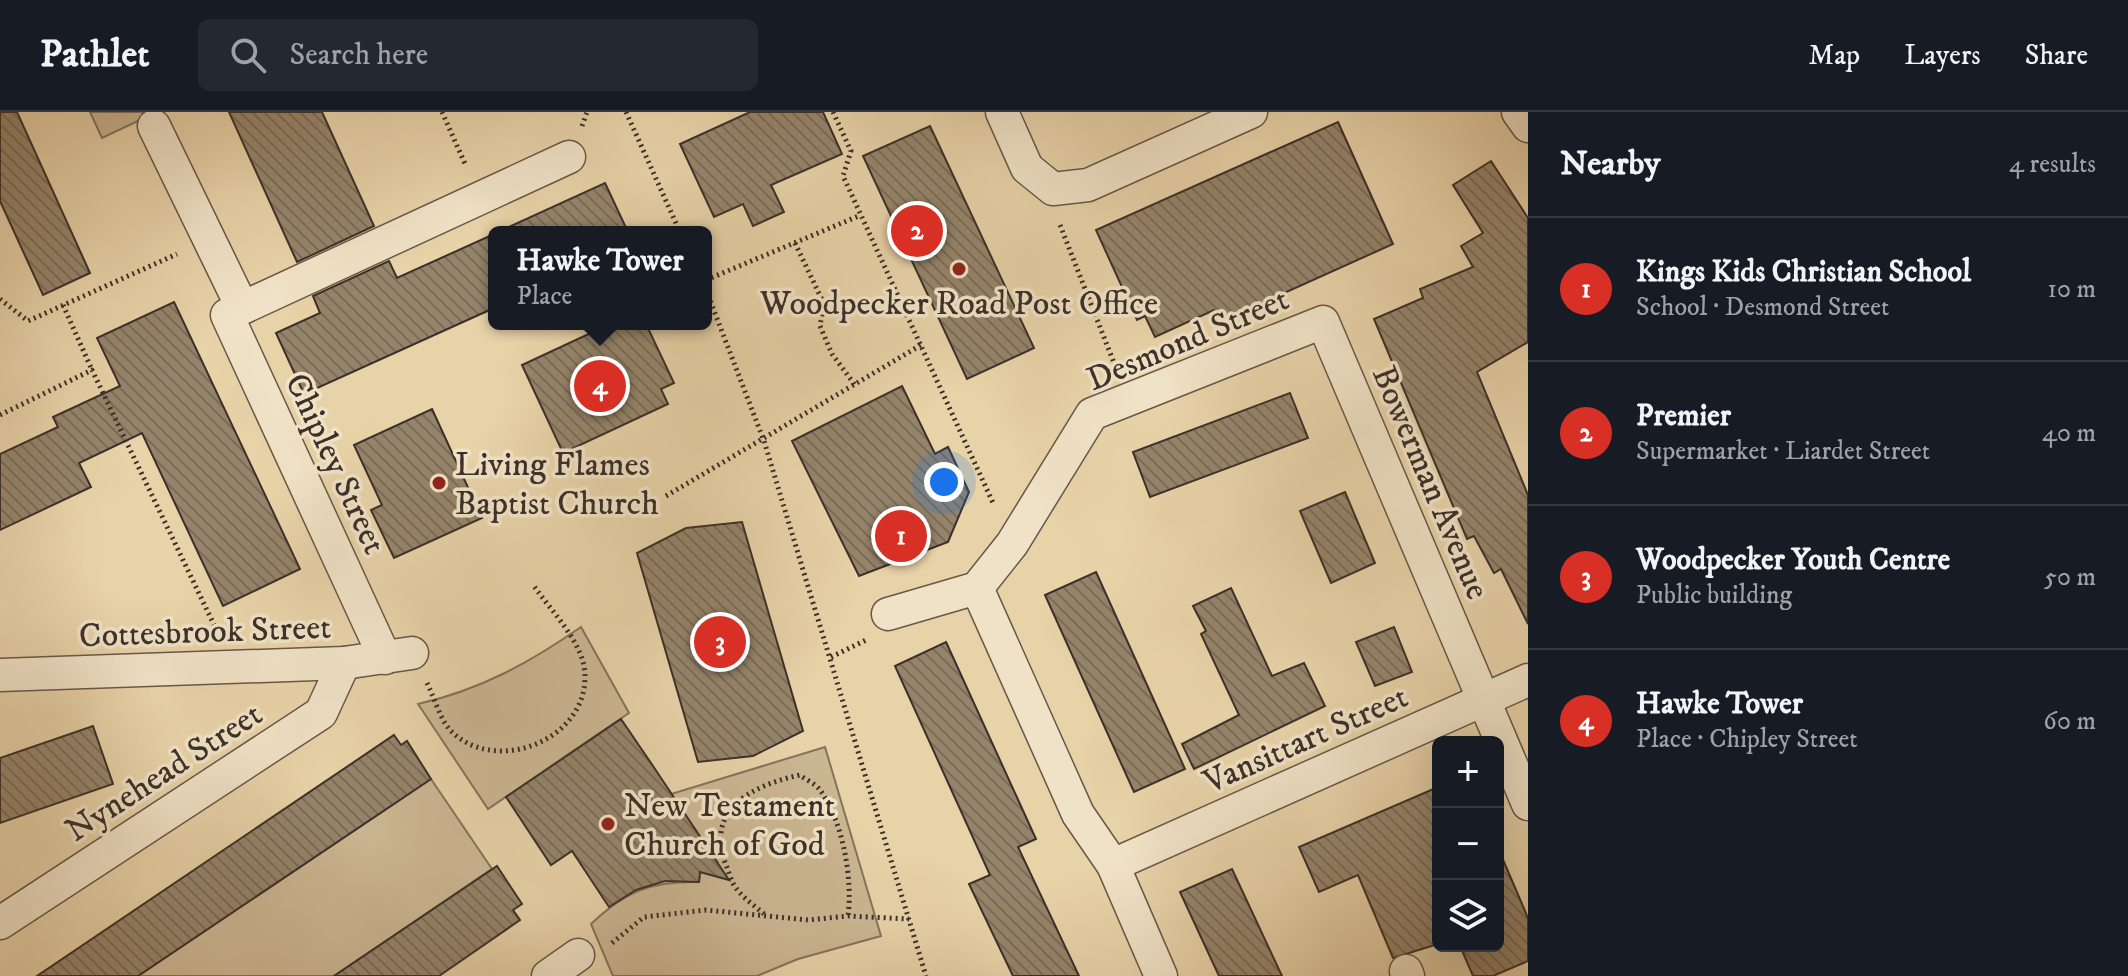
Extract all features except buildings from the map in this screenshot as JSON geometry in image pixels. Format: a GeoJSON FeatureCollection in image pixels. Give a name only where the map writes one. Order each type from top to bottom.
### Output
{"type":"FeatureCollection","features":[{"type":"Feature","properties":{"kind":"street"},"geometry":{"type":"LineString","coordinates":[[1002,112],[1027,168],[1053,189],[1088,185],[1251,112]]}},
{"type":"Feature","properties":{"kind":"street"},"geometry":{"type":"LineString","coordinates":[[1518,112],[1528,126]]}},
{"type":"Feature","properties":{"kind":"street"},"geometry":{"type":"LineString","coordinates":[[154,126],[242,307],[569,157]]}},
{"type":"Feature","properties":{"kind":"street","name":"Chipley Street"},"geometry":{"type":"LineString","coordinates":[[242,307],[227,315],[398,656]]}},
{"type":"Feature","properties":{"kind":"street","name":"Desmond Street"},"geometry":{"type":"LineString","coordinates":[[977,588],[1012,544],[1092,414],[1323,322]]}},
{"type":"Feature","properties":{"kind":"street","name":"Bowerman Avenue"},"geometry":{"type":"LineString","coordinates":[[1323,322],[1528,804]]}},
{"type":"Feature","properties":{"kind":"street"},"geometry":{"type":"LineString","coordinates":[[888,614],[977,588],[1078,814],[1113,865],[1161,976]]}},
{"type":"Feature","properties":{"kind":"street","name":"Cottesbrook Street"},"geometry":{"type":"LineString","coordinates":[[0,675],[344,663],[398,656]]}},
{"type":"Feature","properties":{"kind":"street","name":"Nynehead Street"},"geometry":{"type":"LineString","coordinates":[[0,923],[321,713],[344,663]]}},
{"type":"Feature","properties":{"kind":"street","name":"Vansittart Street"},"geometry":{"type":"LineString","coordinates":[[1113,865],[1528,680]]}},
{"type":"Feature","properties":{"kind":"street"},"geometry":{"type":"LineString","coordinates":[[548,976],[578,955]]}},
{"type":"Feature","properties":{"kind":"path"},"geometry":{"type":"LineString","coordinates":[[442,112],[481,197]]}},
{"type":"Feature","properties":{"kind":"path"},"geometry":{"type":"LineString","coordinates":[[626,112],[677,226]]}},
{"type":"Feature","properties":{"kind":"path"},"geometry":{"type":"LineString","coordinates":[[833,112],[851,151],[843,176],[1012,544]]}},
{"type":"Feature","properties":{"kind":"path"},"geometry":{"type":"LineString","coordinates":[[1053,189],[1056,216],[1128,399]]}},
{"type":"Feature","properties":{"kind":"path"},"geometry":{"type":"LineString","coordinates":[[712,278],[861,215]]}},
{"type":"Feature","properties":{"kind":"path"},"geometry":{"type":"LineString","coordinates":[[0,299],[28,321],[209,240]]}},
{"type":"Feature","properties":{"kind":"path"},"geometry":{"type":"LineString","coordinates":[[795,243],[824,304],[820,326],[832,354],[855,385]]}},
{"type":"Feature","properties":{"kind":"path"},"geometry":{"type":"LineString","coordinates":[[63,305],[235,668]]}},
{"type":"Feature","properties":{"kind":"path"},"geometry":{"type":"LineString","coordinates":[[712,306],[764,441],[926,976]]}},
{"type":"Feature","properties":{"kind":"path"},"geometry":{"type":"LineString","coordinates":[[666,496],[764,441],[921,345]]}},
{"type":"Feature","properties":{"kind":"path"},"geometry":{"type":"LineString","coordinates":[[0,415],[92,370]]}},
{"type":"Feature","properties":{"kind":"path"},"geometry":{"type":"LineString","coordinates":[[398,656],[451,732],[485,751],[530,749],[562,729],[577,705],[585,676],[577,648],[534,586]]}},
{"type":"Feature","properties":{"kind":"path"},"geometry":{"type":"LineString","coordinates":[[764,914],[735,887],[720,849],[724,818],[744,795],[775,780],[800,775],[820,790],[842,841],[852,887],[848,916]]}},
{"type":"Feature","properties":{"kind":"path"},"geometry":{"type":"LineString","coordinates":[[578,955],[601,951],[644,917],[706,910],[808,920],[848,916],[909,919]]}},
{"type":"Feature","properties":{"kind":"shaded area"},"geometry":{"type":"Polygon","coordinates":[[[90,112],[157,112],[102,138],[90,112]]]}},
{"type":"Feature","properties":{"kind":"shaded area"},"geometry":{"type":"Polygon","coordinates":[[[581,627],[629,713],[488,809],[418,704],[503,674],[581,627]]]}},
{"type":"Feature","properties":{"kind":"shaded area"},"geometry":{"type":"Polygon","coordinates":[[[825,747],[881,936],[798,959],[757,976],[613,976],[591,924],[616,903],[640,890],[699,882],[700,872],[715,875],[718,863],[671,794],[825,747]]]}},
{"type":"Feature","properties":{"kind":"shaded area"},"geometry":{"type":"Polygon","coordinates":[[[431,779],[492,869],[334,976],[138,976],[431,779]]]}},
{"type":"Feature","properties":{"kind":"place","name":"Premier"},"geometry":{"type":"Point","coordinates":[917,231]}},
{"type":"Feature","properties":{"kind":"place","name":"Woodpecker Road Post Office"},"geometry":{"type":"Point","coordinates":[959,269]}},
{"type":"Feature","properties":{"kind":"place","name":"Hawke Tower"},"geometry":{"type":"Point","coordinates":[600,386]}},
{"type":"Feature","properties":{"kind":"place","name":"Living Flames Baptist Church"},"geometry":{"type":"Point","coordinates":[439,483]}},
{"type":"Feature","properties":{"kind":"place","name":"Kings Kids Christian School"},"geometry":{"type":"Point","coordinates":[901,536]}},
{"type":"Feature","properties":{"kind":"place","name":"Woodpecker Youth Centre"},"geometry":{"type":"Point","coordinates":[720,642]}},
{"type":"Feature","properties":{"kind":"place","name":"New Testament Church of God"},"geometry":{"type":"Point","coordinates":[608,824]}}]}
